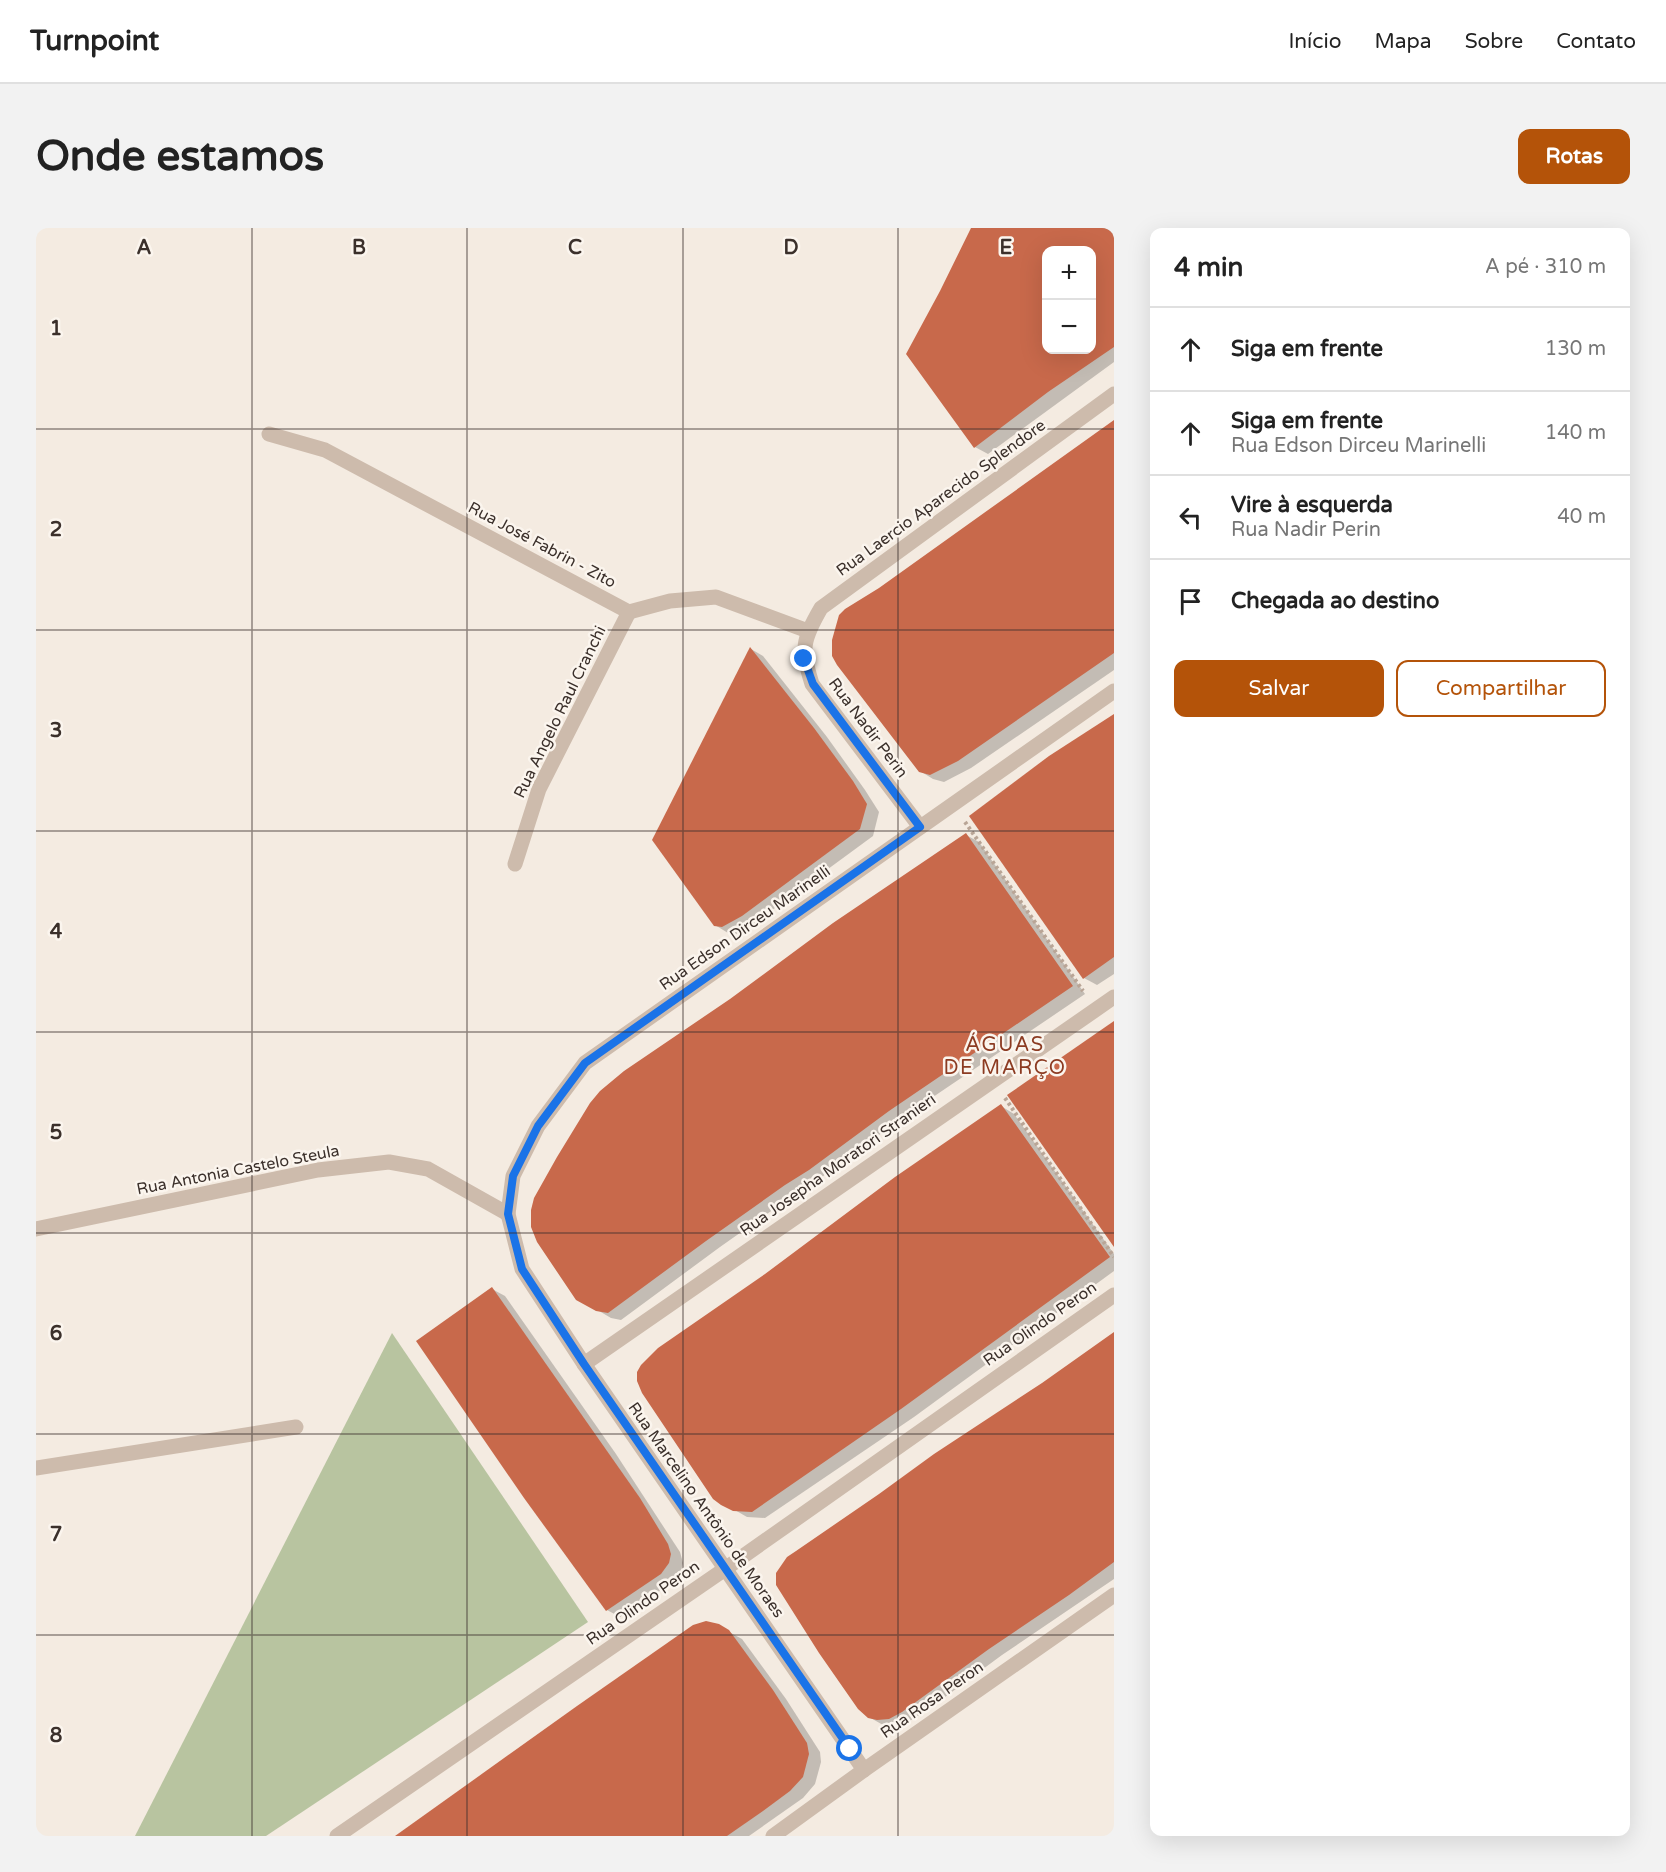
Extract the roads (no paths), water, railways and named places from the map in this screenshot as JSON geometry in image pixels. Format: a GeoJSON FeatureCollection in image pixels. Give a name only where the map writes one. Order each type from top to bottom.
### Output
{"type":"FeatureCollection","features":[{"type":"Feature","properties":{"kind":"street","name":"Rua Laercio Aparecido Splendore"},"geometry":{"type":"LineString","coordinates":[[806,638],[821,609],[1114,394]]}},
{"type":"Feature","properties":{"kind":"street","name":"Rua José Fabrin - Zito"},"geometry":{"type":"LineString","coordinates":[[269,434],[325,450],[629,612]]}},
{"type":"Feature","properties":{"kind":"street"},"geometry":{"type":"LineString","coordinates":[[629,612],[670,601],[716,597],[806,638]]}},
{"type":"Feature","properties":{"kind":"street","name":"Rua Angelo Raul Cranchi"},"geometry":{"type":"LineString","coordinates":[[515,864],[539,789],[629,612]]}},
{"type":"Feature","properties":{"kind":"street","name":"Rua Nadir Perin"},"geometry":{"type":"LineString","coordinates":[[806,638],[804,659],[813,684],[920,827]]}},
{"type":"Feature","properties":{"kind":"street","name":"Rua Edson Dirceu Marinelli"},"geometry":{"type":"LineString","coordinates":[[522,1269],[508,1214],[513,1176],[538,1126],[585,1063],[1114,691]]}},
{"type":"Feature","properties":{"kind":"street","name":"Rua Josepha Moratori Stranieri"},"geometry":{"type":"LineString","coordinates":[[584,1364],[1114,997]]}},
{"type":"Feature","properties":{"kind":"street","name":"Rua Antonia Castelo Steula"},"geometry":{"type":"LineString","coordinates":[[36,1229],[318,1170],[389,1162],[428,1169],[508,1214]]}},
{"type":"Feature","properties":{"kind":"street","name":"Rua Marcelino Antônio de Moraes"},"geometry":{"type":"LineString","coordinates":[[522,1269],[584,1364],[864,1770]]}},
{"type":"Feature","properties":{"kind":"street","name":"Rua Olindo Peron"},"geometry":{"type":"LineString","coordinates":[[337,1836],[725,1569],[1114,1295]]}},
{"type":"Feature","properties":{"kind":"street"},"geometry":{"type":"LineString","coordinates":[[36,1468],[296,1427]]}},
{"type":"Feature","properties":{"kind":"street","name":"Rua Rosa Peron"},"geometry":{"type":"LineString","coordinates":[[773,1836],[1114,1595]]}},
{"type":"Feature","properties":{"kind":"district","name":"ÁGUAS DE MARÇO"},"geometry":{"type":"Point","coordinates":[1005,1056]}}]}
